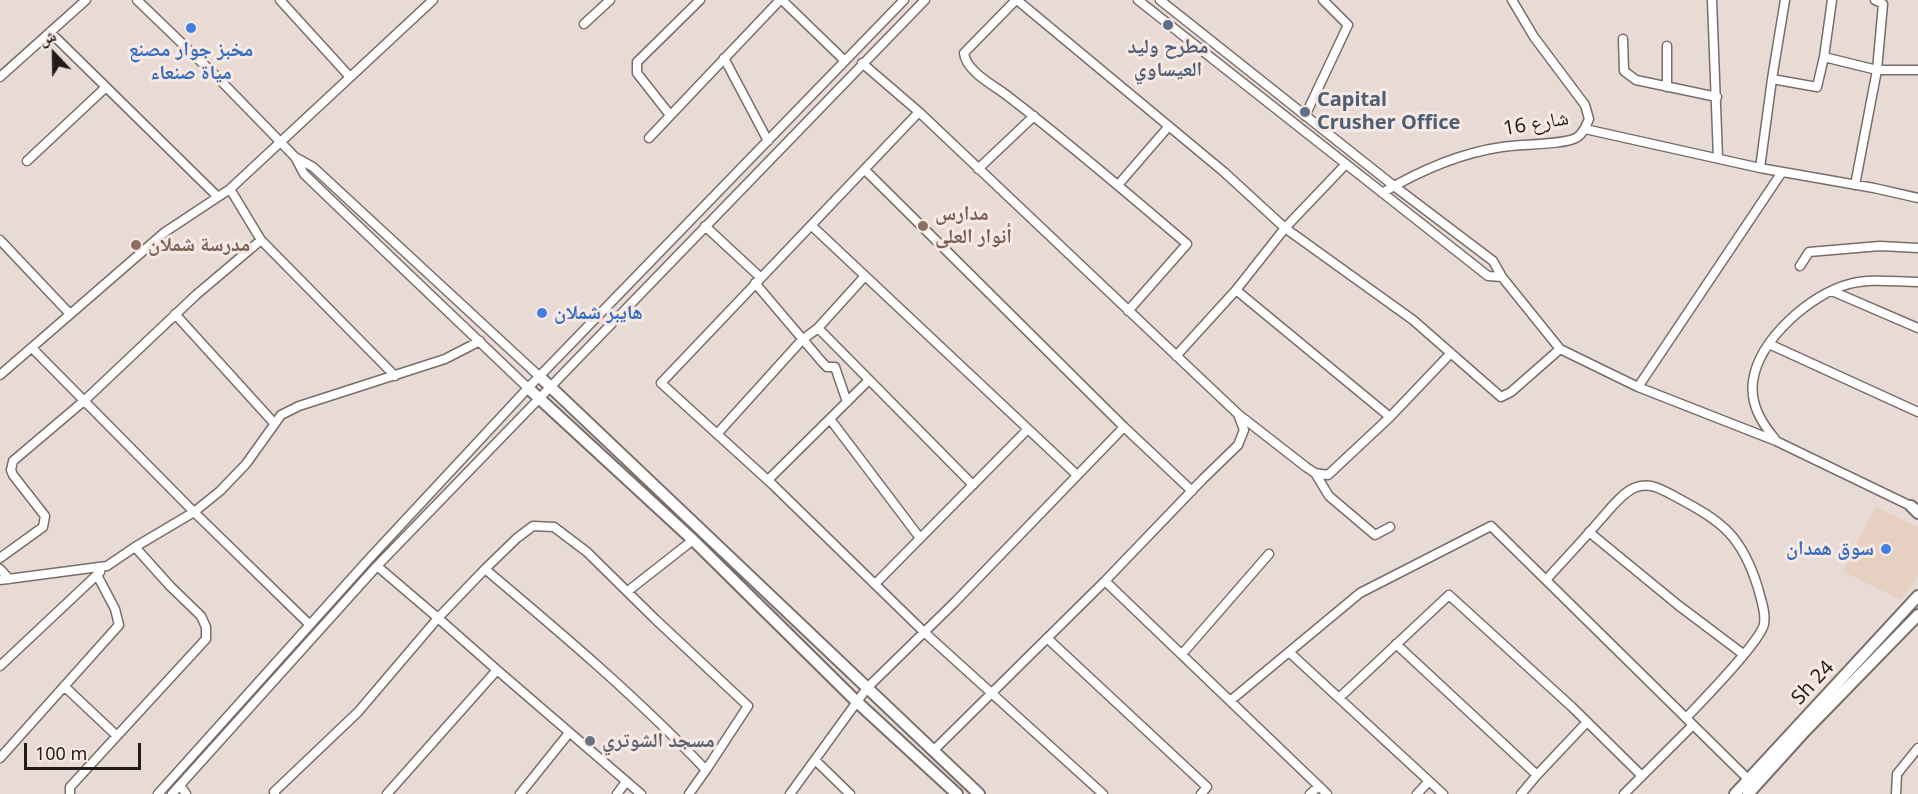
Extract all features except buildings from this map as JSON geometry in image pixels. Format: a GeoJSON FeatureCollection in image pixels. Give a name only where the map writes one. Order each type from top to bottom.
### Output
{"type":"FeatureCollection","features":[{"type":"Feature","properties":{"kind":"street"},"geometry":{"type":"LineString","coordinates":[[0,76],[86,0]]}},
{"type":"Feature","properties":{"kind":"street"},"geometry":{"type":"LineString","coordinates":[[137,0],[280,142],[324,194],[539,399],[693,540],[856,702],[957,794]]}},
{"type":"Feature","properties":{"kind":"street"},"geometry":{"type":"LineString","coordinates":[[0,375],[165,232],[230,189],[433,0]]}},
{"type":"Feature","properties":{"kind":"street"},"geometry":{"type":"LineString","coordinates":[[584,24],[610,0]]}},
{"type":"Feature","properties":{"kind":"street"},"geometry":{"type":"LineString","coordinates":[[670,116],[637,74],[637,63],[700,0]]}},
{"type":"Feature","properties":{"kind":"street"},"geometry":{"type":"LineString","coordinates":[[649,138],[781,0],[845,61]]}},
{"type":"Feature","properties":{"kind":"street"},"geometry":{"type":"LineString","coordinates":[[158,794],[528,388],[904,0]]}},
{"type":"Feature","properties":{"kind":"street"},"geometry":{"type":"LineString","coordinates":[[172,794],[377,566],[925,0]]}},
{"type":"Feature","properties":{"kind":"street"},"geometry":{"type":"LineString","coordinates":[[1128,311],[1187,244],[1034,116],[972,69],[964,58],[964,53],[1016,0],[1224,172],[1285,228],[1413,320],[1501,397],[1511,392],[1560,349]]}},
{"type":"Feature","properties":{"kind":"street"},"geometry":{"type":"LineString","coordinates":[[1138,0],[1488,276],[1502,277]]}},
{"type":"Feature","properties":{"kind":"street"},"geometry":{"type":"LineString","coordinates":[[1160,0],[1394,186],[1493,261],[1502,277],[1560,349],[1638,387],[1776,441],[1916,509]]}},
{"type":"Feature","properties":{"kind":"street"},"geometry":{"type":"LineString","coordinates":[[1305,116],[1348,25],[1323,0]]}},
{"type":"Feature","properties":{"kind":"street","name":"شارع 16"},"geometry":{"type":"LineString","coordinates":[[1382,194],[1415,174],[1464,156],[1504,146],[1575,138],[1585,129],[1589,119],[1585,105],[1534,37],[1512,0]]}},
{"type":"Feature","properties":{"kind":"street"},"geometry":{"type":"LineString","coordinates":[[1712,0],[1718,158]]}},
{"type":"Feature","properties":{"kind":"street"},"geometry":{"type":"LineString","coordinates":[[1760,168],[1785,0]]}},
{"type":"Feature","properties":{"kind":"street"},"geometry":{"type":"LineString","coordinates":[[1772,79],[1817,87],[1824,57],[1832,0]]}},
{"type":"Feature","properties":{"kind":"street"},"geometry":{"type":"LineString","coordinates":[[1855,184],[1876,70],[1883,4],[1875,0]]}},
{"type":"Feature","properties":{"kind":"street"},"geometry":{"type":"LineString","coordinates":[[282,1],[350,77]]}},
{"type":"Feature","properties":{"kind":"street"},"geometry":{"type":"LineString","coordinates":[[50,32],[218,197]]}},
{"type":"Feature","properties":{"kind":"street"},"geometry":{"type":"LineString","coordinates":[[1623,39],[1624,71],[1636,80],[1717,97]]}},
{"type":"Feature","properties":{"kind":"street"},"geometry":{"type":"LineString","coordinates":[[1667,45],[1667,87]]}},
{"type":"Feature","properties":{"kind":"street"},"geometry":{"type":"LineString","coordinates":[[1824,57],[1876,70],[1918,70]]}},
{"type":"Feature","properties":{"kind":"street"},"geometry":{"type":"LineString","coordinates":[[724,58],[768,141]]}},
{"type":"Feature","properties":{"kind":"street"},"geometry":{"type":"LineString","coordinates":[[862,63],[919,112],[1238,414],[1315,473],[1329,496],[1375,535],[1390,527]]}},
{"type":"Feature","properties":{"kind":"street"},"geometry":{"type":"LineString","coordinates":[[27,161],[105,88]]}},
{"type":"Feature","properties":{"kind":"street"},"geometry":{"type":"LineString","coordinates":[[919,112],[661,383],[768,480],[924,632],[1103,794]]}},
{"type":"Feature","properties":{"kind":"street"},"geometry":{"type":"LineString","coordinates":[[978,169],[1034,116]]}},
{"type":"Feature","properties":{"kind":"street"},"geometry":{"type":"LineString","coordinates":[[1118,185],[1169,126]]}},
{"type":"Feature","properties":{"kind":"street"},"geometry":{"type":"LineString","coordinates":[[1585,129],[1760,168],[1855,184],[1918,198]]}},
{"type":"Feature","properties":{"kind":"street"},"geometry":{"type":"LineString","coordinates":[[295,158],[319,172],[540,377],[980,794]]}},
{"type":"Feature","properties":{"kind":"street"},"geometry":{"type":"LineString","coordinates":[[1176,356],[1236,290],[1285,228],[1346,164]]}},
{"type":"Feature","properties":{"kind":"street"},"geometry":{"type":"LineString","coordinates":[[865,170],[1124,427],[1192,490]]}},
{"type":"Feature","properties":{"kind":"street"},"geometry":{"type":"LineString","coordinates":[[1638,387],[1782,172]]}},
{"type":"Feature","properties":{"kind":"street"},"geometry":{"type":"LineString","coordinates":[[230,189],[261,240],[395,376]]}},
{"type":"Feature","properties":{"kind":"street"},"geometry":{"type":"LineString","coordinates":[[705,226],[757,280],[802,340],[827,367],[835,366],[847,402]]}},
{"type":"Feature","properties":{"kind":"street"},"geometry":{"type":"LineString","coordinates":[[812,226],[1077,475]]}},
{"type":"Feature","properties":{"kind":"street"},"geometry":{"type":"LineString","coordinates":[[0,240],[70,314]]}},
{"type":"Feature","properties":{"kind":"street"},"geometry":{"type":"LineString","coordinates":[[0,558],[43,527],[45,522],[45,516],[13,475],[11,465],[85,400],[175,314],[261,240]]}},
{"type":"Feature","properties":{"kind":"street"},"geometry":{"type":"LineString","coordinates":[[1800,267],[1809,252],[1880,246],[1918,248]]}},
{"type":"Feature","properties":{"kind":"street"},"geometry":{"type":"LineString","coordinates":[[717,434],[802,340],[818,328],[865,276]]}},
{"type":"Feature","properties":{"kind":"street"},"geometry":{"type":"LineString","coordinates":[[1776,441],[1758,416],[1753,380],[1769,344],[1789,320],[1832,291],[1866,281],[1918,282]]}},
{"type":"Feature","properties":{"kind":"street"},"geometry":{"type":"LineString","coordinates":[[1236,290],[1390,417]]}},
{"type":"Feature","properties":{"kind":"street"},"geometry":{"type":"LineString","coordinates":[[1832,291],[1918,328]]}},
{"type":"Feature","properties":{"kind":"street"},"geometry":{"type":"LineString","coordinates":[[175,314],[274,423]]}},
{"type":"Feature","properties":{"kind":"street"},"geometry":{"type":"LineString","coordinates":[[818,328],[973,484]]}},
{"type":"Feature","properties":{"kind":"street"},"geometry":{"type":"LineString","coordinates":[[0,666],[107,566],[194,512],[220,491],[246,464],[281,415],[299,406],[445,359],[480,341]]}},
{"type":"Feature","properties":{"kind":"street"},"geometry":{"type":"LineString","coordinates":[[1769,344],[1918,412]]}},
{"type":"Feature","properties":{"kind":"street"},"geometry":{"type":"LineString","coordinates":[[32,348],[194,512],[310,625]]}},
{"type":"Feature","properties":{"kind":"street"},"geometry":{"type":"LineString","coordinates":[[1315,473],[1328,475],[1390,417],[1451,353]]}},
{"type":"Feature","properties":{"kind":"street"},"geometry":{"type":"LineString","coordinates":[[768,480],[869,380]]}},
{"type":"Feature","properties":{"kind":"street"},"geometry":{"type":"LineString","coordinates":[[933,750],[1105,581],[1238,445],[1244,430],[1238,414]]}},
{"type":"Feature","properties":{"kind":"street"},"geometry":{"type":"LineString","coordinates":[[830,419],[920,538]]}},
{"type":"Feature","properties":{"kind":"street"},"geometry":{"type":"LineString","coordinates":[[790,794],[867,688],[1124,427]]}},
{"type":"Feature","properties":{"kind":"street"},"geometry":{"type":"LineString","coordinates":[[875,584],[1028,429]]}},
{"type":"Feature","properties":{"kind":"street"},"geometry":{"type":"LineString","coordinates":[[1546,580],[1617,502],[1633,488],[1646,484],[1664,490],[1709,514],[1728,530],[1744,552],[1766,615],[1763,628],[1743,654],[1686,718]]}},
{"type":"Feature","properties":{"kind":"street"},"geometry":{"type":"LineString","coordinates":[[274,793],[358,712],[438,618],[485,569],[533,526],[554,527],[587,552],[748,706],[688,794]]}},
{"type":"Feature","properties":{"kind":"street"},"geometry":{"type":"LineString","coordinates":[[1230,701],[1360,593],[1491,526],[1693,725],[1752,789]]}},
{"type":"Feature","properties":{"kind":"street"},"geometry":{"type":"LineString","coordinates":[[1589,532],[1678,605],[1743,654]]}},
{"type":"Feature","properties":{"kind":"street"},"geometry":{"type":"LineString","coordinates":[[627,591],[693,540]]}},
{"type":"Feature","properties":{"kind":"street"},"geometry":{"type":"LineString","coordinates":[[70,794],[70,787],[206,639],[206,627],[201,616],[135,547]]}},
{"type":"Feature","properties":{"kind":"street"},"geometry":{"type":"LineString","coordinates":[[1182,654],[1269,554]]}},
{"type":"Feature","properties":{"kind":"street"},"geometry":{"type":"LineString","coordinates":[[0,569],[4,579],[107,566]]}},
{"type":"Feature","properties":{"kind":"street"},"geometry":{"type":"LineString","coordinates":[[377,566],[641,794]]}},
{"type":"Feature","properties":{"kind":"street"},"geometry":{"type":"LineString","coordinates":[[485,569],[581,650],[682,744],[706,770]]}},
{"type":"Feature","properties":{"kind":"street"},"geometry":{"type":"LineString","coordinates":[[0,758],[118,625],[116,609],[97,575]]}},
{"type":"Feature","properties":{"kind":"street"},"geometry":{"type":"LineString","coordinates":[[1105,581],[1327,794]]}},
{"type":"Feature","properties":{"kind":"street"},"geometry":{"type":"LineString","coordinates":[[1339,698],[1449,595],[1641,775]]}},
{"type":"Feature","properties":{"kind":"street","name":"Sh 24"},"geometry":{"type":"LineString","coordinates":[[1752,789],[1918,596]]}},
{"type":"Feature","properties":{"kind":"street","name":"Sh 24"},"geometry":{"type":"LineString","coordinates":[[1735,794],[1752,789],[1918,615]]}},
{"type":"Feature","properties":{"kind":"street"},"geometry":{"type":"LineString","coordinates":[[1047,638],[1208,787],[1201,794]]}},
{"type":"Feature","properties":{"kind":"street"},"geometry":{"type":"LineString","coordinates":[[1396,644],[1537,775]]}},
{"type":"Feature","properties":{"kind":"street"},"geometry":{"type":"LineString","coordinates":[[1289,652],[1443,794]]}},
{"type":"Feature","properties":{"kind":"street"},"geometry":{"type":"LineString","coordinates":[[387,794],[497,670]]}},
{"type":"Feature","properties":{"kind":"street"},"geometry":{"type":"LineString","coordinates":[[64,686],[117,736]]}},
{"type":"Feature","properties":{"kind":"street"},"geometry":{"type":"LineString","coordinates":[[1521,794],[1587,722]]}},
{"type":"Feature","properties":{"kind":"street"},"geometry":{"type":"LineString","coordinates":[[1624,794],[1693,725]]}},
{"type":"Feature","properties":{"kind":"street"},"geometry":{"type":"LineString","coordinates":[[520,794],[569,733]]}},
{"type":"Feature","properties":{"kind":"street"},"geometry":{"type":"LineString","coordinates":[[1896,794],[1897,774],[1918,748]]}},
{"type":"Feature","properties":{"kind":"street"},"geometry":{"type":"LineString","coordinates":[[815,760],[850,794]]}},
{"type":"Feature","properties":{"kind":"street"},"geometry":{"type":"LineString","coordinates":[[1417,794],[1429,781]]}},
{"type":"Feature","properties":{"kind":"street"},"geometry":{"type":"LineString","coordinates":[[617,794],[626,782]]}},
{"type":"Feature","properties":{"kind":"street"},"geometry":{"type":"LineString","coordinates":[[180,785],[186,794]]}},
{"type":"Feature","properties":{"kind":"street"},"geometry":{"type":"LineString","coordinates":[[1311,794],[1319,786]]}},
{"type":"Feature","properties":{"kind":"shaded area","name":"سوق همدان"},"geometry":{"type":"Polygon","coordinates":[[[1876,507],[1918,527],[1918,577],[1901,600],[1842,571],[1876,507]]]}},
{"type":"Feature","properties":{"kind":"place","name":"مطرح وليد العيساوي"},"geometry":{"type":"Point","coordinates":[1168,25]}},
{"type":"Feature","properties":{"kind":"place","name":"مخبز جوار مصنع مياة صنعاء"},"geometry":{"type":"Point","coordinates":[191,28]}},
{"type":"Feature","properties":{"kind":"place","name":"Capital Crusher Office"},"geometry":{"type":"Point","coordinates":[1305,112]}},
{"type":"Feature","properties":{"kind":"place","name":"مدارس أنوار العلى"},"geometry":{"type":"Point","coordinates":[923,226]}},
{"type":"Feature","properties":{"kind":"place","name":"مدرسة شملان"},"geometry":{"type":"Point","coordinates":[136,245]}},
{"type":"Feature","properties":{"kind":"place","name":"هايبر شملان"},"geometry":{"type":"Point","coordinates":[542,313]}},
{"type":"Feature","properties":{"kind":"place","name":"سوق همدان"},"geometry":{"type":"Point","coordinates":[1886,549]}},
{"type":"Feature","properties":{"kind":"place","name":"مسجد الشوتري"},"geometry":{"type":"Point","coordinates":[590,741]}}]}
